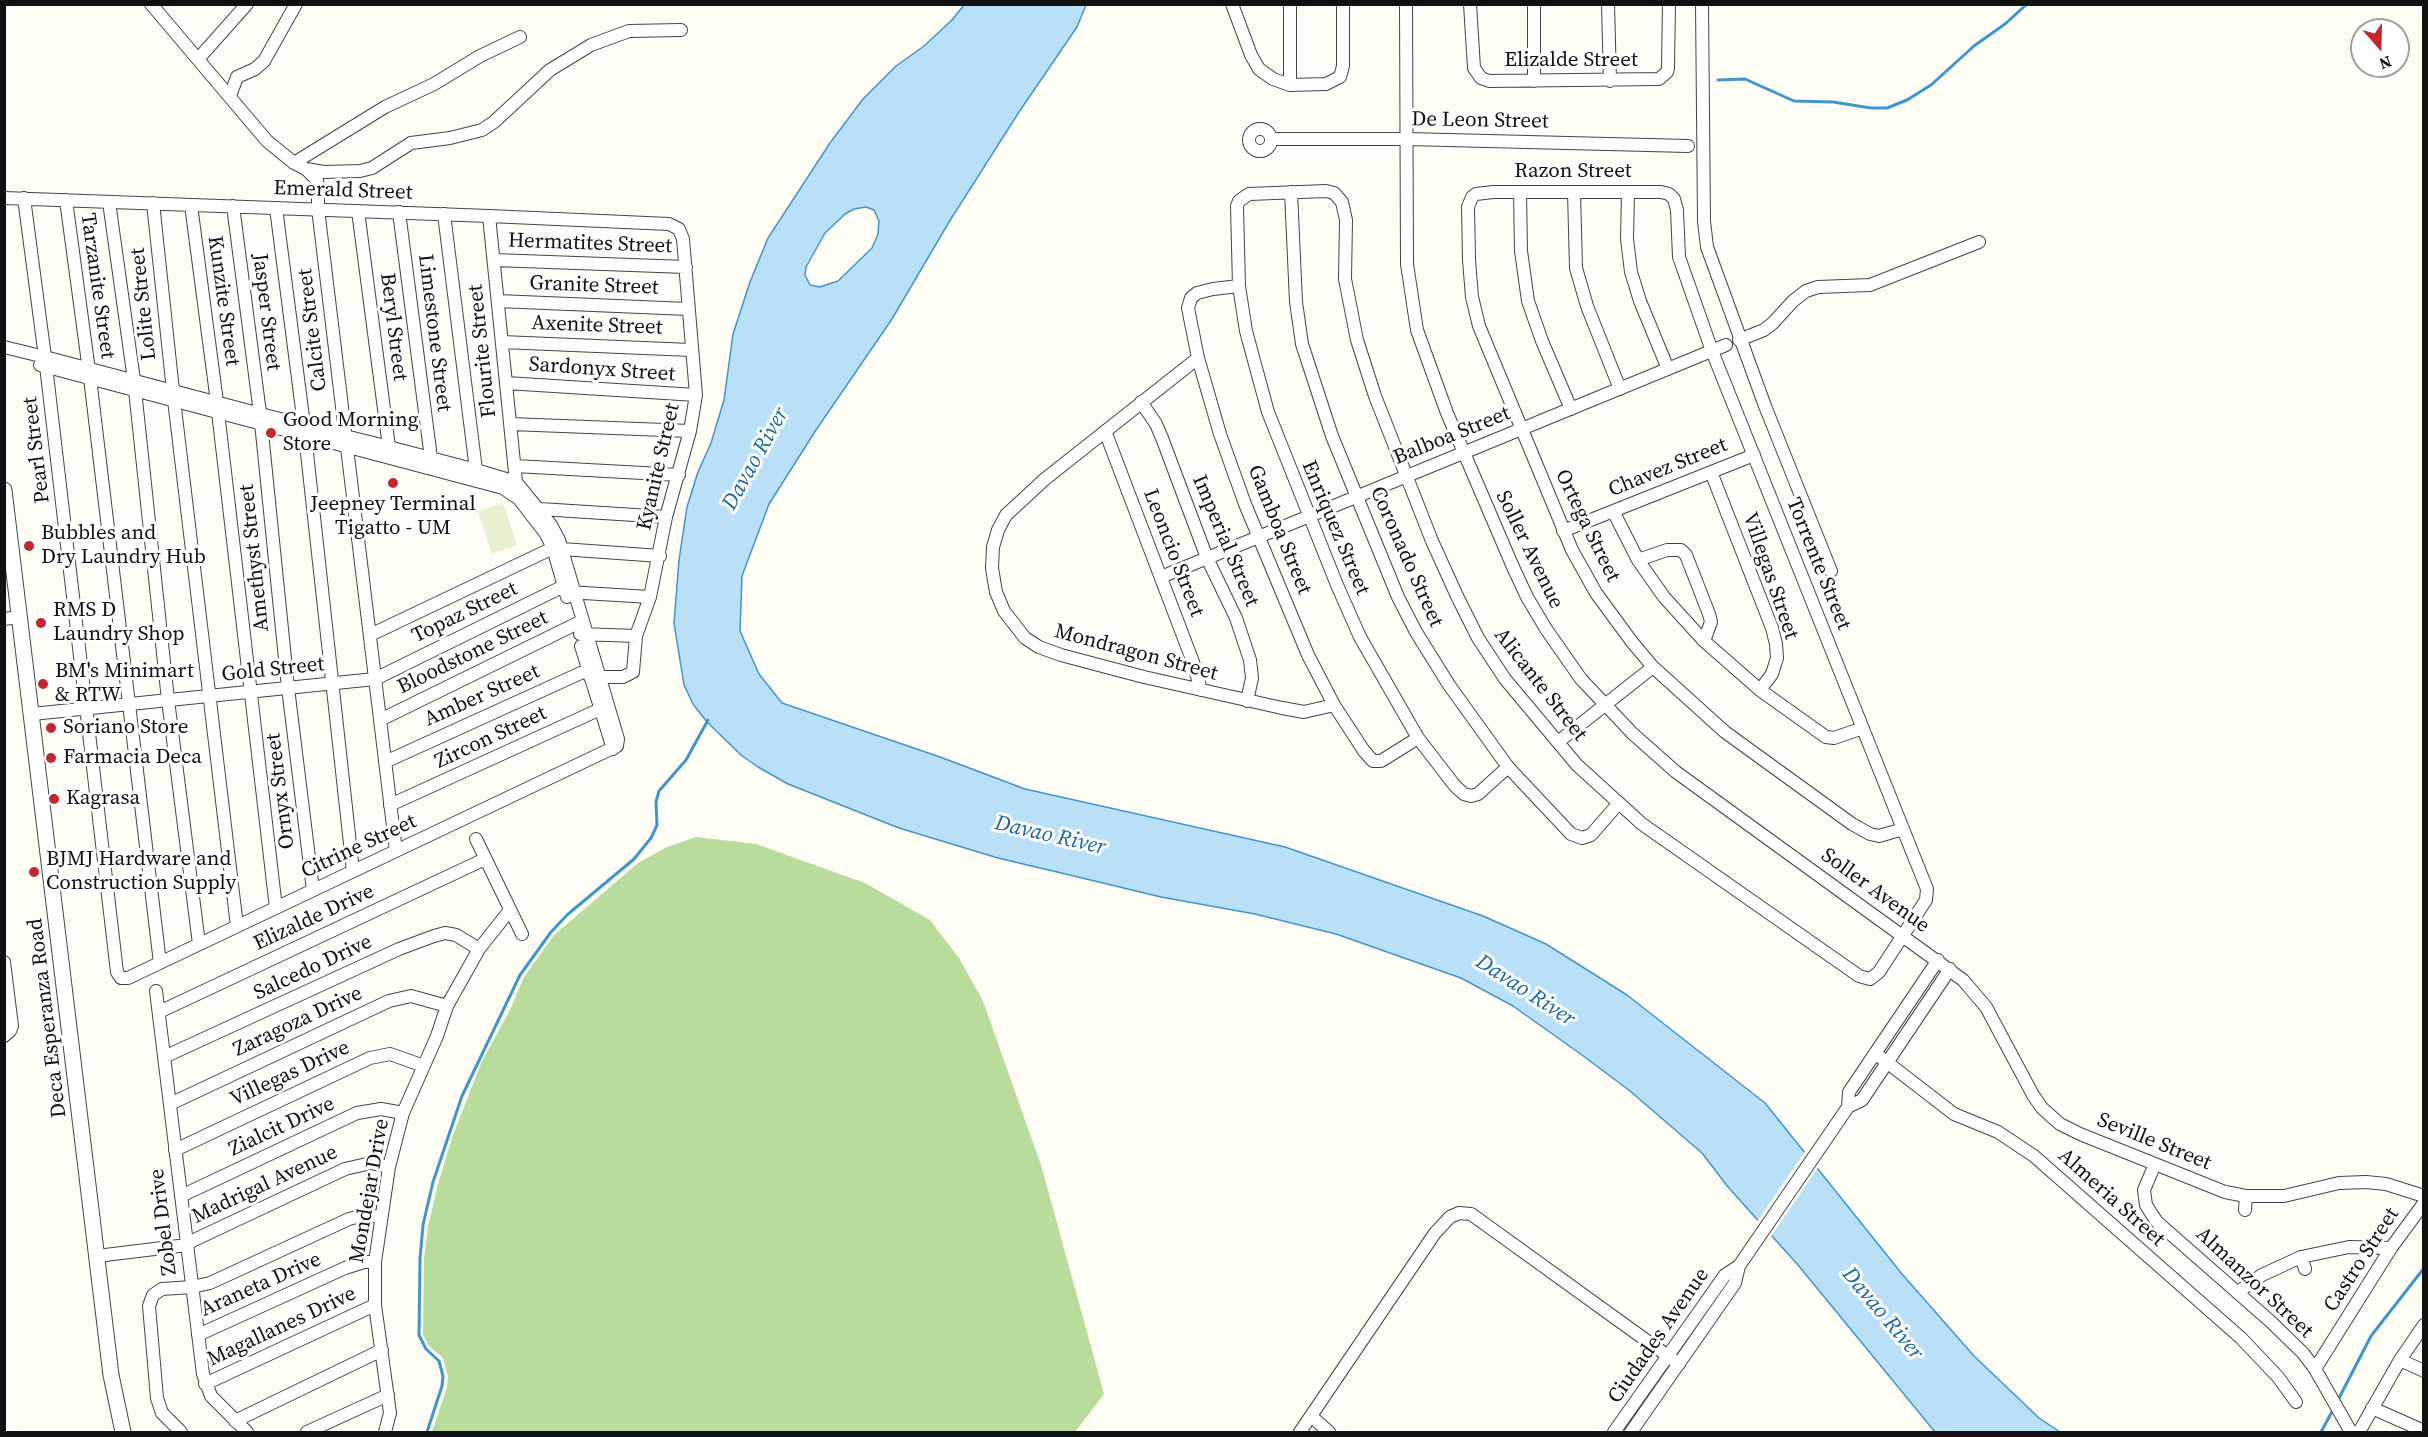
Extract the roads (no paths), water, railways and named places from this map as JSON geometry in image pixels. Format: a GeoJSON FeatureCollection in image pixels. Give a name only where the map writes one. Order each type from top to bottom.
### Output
{"type":"FeatureCollection","features":[{"type":"Feature","properties":{"kind":"street"},"geometry":{"type":"LineString","coordinates":[[151,4],[267,141],[294,163],[306,169],[324,172],[360,171],[372,168],[411,143],[450,138],[482,130],[494,122],[550,70],[591,45],[629,31],[681,30]]}},
{"type":"Feature","properties":{"kind":"street"},"geometry":{"type":"LineString","coordinates":[[199,58],[247,4]]}},
{"type":"Feature","properties":{"kind":"street"},"geometry":{"type":"LineString","coordinates":[[230,96],[237,77],[255,69],[264,60],[296,4]]}},
{"type":"Feature","properties":{"kind":"street"},"geometry":{"type":"LineString","coordinates":[[1232,4],[1258,69],[1273,79],[1290,85],[1326,84],[1340,77],[1343,66],[1343,4]]}},
{"type":"Feature","properties":{"kind":"street"},"geometry":{"type":"LineString","coordinates":[[1290,4],[1290,85]]}},
{"type":"Feature","properties":{"kind":"street","name":"Soller Avenue"},"geometry":{"type":"LineString","coordinates":[[1406,4],[1407,264],[1410,300],[1424,350],[1464,453],[1527,597],[1570,662],[1605,705],[1676,772],[1950,969]]}},
{"type":"Feature","properties":{"kind":"street","name":"Elizalde Street"},"geometry":{"type":"LineString","coordinates":[[1470,4],[1472,60],[1476,74],[1489,81],[1653,81],[1659,79],[1667,72],[1669,4]]}},
{"type":"Feature","properties":{"kind":"street"},"geometry":{"type":"LineString","coordinates":[[1534,4],[1534,81]]}},
{"type":"Feature","properties":{"kind":"street"},"geometry":{"type":"LineString","coordinates":[[1608,4],[1610,81]]}},
{"type":"Feature","properties":{"kind":"street"},"geometry":{"type":"LineString","coordinates":[[1702,4],[1705,235],[1710,261],[1831,571]]}},
{"type":"Feature","properties":{"kind":"street"},"geometry":{"type":"LineString","coordinates":[[294,163],[385,107],[434,84],[480,56],[520,37]]}},
{"type":"Feature","properties":{"kind":"street","name":"De Leon Street"},"geometry":{"type":"LineString","coordinates":[[1270,139],[1407,138],[1688,146]]}},
{"type":"Feature","properties":{"kind":"street","name":"Calcite Street"},"geometry":{"type":"LineString","coordinates":[[306,169],[317,180],[318,209],[396,852]]}},
{"type":"Feature","properties":{"kind":"street","name":"Alicante Street"},"geometry":{"type":"LineString","coordinates":[[1291,192],[1326,191],[1339,197],[1346,220],[1346,279],[1357,340],[1375,396],[1432,541],[1478,638],[1505,679],[1583,771],[1618,804],[1666,842],[1863,979],[1875,976],[1903,935]]}},
{"type":"Feature","properties":{"kind":"street","name":"Enriquez Street"},"geometry":{"type":"LineString","coordinates":[[1291,192],[1257,192],[1243,197],[1237,206],[1239,286],[1246,331],[1268,412],[1360,637],[1418,738],[1464,794],[1471,796],[1478,794],[1508,767]]}},
{"type":"Feature","properties":{"kind":"street","name":"Coronado Street"},"geometry":{"type":"LineString","coordinates":[[1291,192],[1296,302],[1302,344],[1332,435],[1356,496],[1398,597],[1416,632],[1449,685],[1508,767],[1571,834],[1582,838],[1591,835],[1618,804]]}},
{"type":"Feature","properties":{"kind":"street","name":"Razon Street"},"geometry":{"type":"LineString","coordinates":[[1472,197],[1485,192],[1661,192],[1669,194],[1674,199]]}},
{"type":"Feature","properties":{"kind":"street"},"geometry":{"type":"LineString","coordinates":[[1520,192],[1521,251],[1528,301],[1571,409]]}},
{"type":"Feature","properties":{"kind":"street"},"geometry":{"type":"LineString","coordinates":[[1574,192],[1576,268],[1587,306],[1620,389]]}},
{"type":"Feature","properties":{"kind":"street"},"geometry":{"type":"LineString","coordinates":[[1628,192],[1627,239],[1631,272],[1640,301],[1668,369]]}},
{"type":"Feature","properties":{"kind":"street","name":"Ortega Street"},"geometry":{"type":"LineString","coordinates":[[1472,197],[1468,207],[1472,297],[1489,352],[1563,531],[1596,593],[1653,667],[1725,732],[1852,824],[1870,834],[1879,836],[1903,829]]}},
{"type":"Feature","properties":{"kind":"street","name":"Emerald Street"},"geometry":{"type":"LineString","coordinates":[[4,198],[669,224],[679,229]]}},
{"type":"Feature","properties":{"kind":"street","name":"Pearl Street"},"geometry":{"type":"LineString","coordinates":[[24,198],[46,362],[117,972],[121,978]]}},
{"type":"Feature","properties":{"kind":"street","name":"Torrente Street"},"geometry":{"type":"LineString","coordinates":[[1674,199],[1677,210],[1679,257],[1712,351],[1928,893],[1903,935]]}},
{"type":"Feature","properties":{"kind":"street","name":"Tarzanite Street"},"geometry":{"type":"LineString","coordinates":[[66,200],[160,963]]}},
{"type":"Feature","properties":{"kind":"street"},"geometry":{"type":"LineString","coordinates":[[109,202],[134,385],[168,700],[199,944]]}},
{"type":"Feature","properties":{"kind":"street","name":"Lolite Street"},"geometry":{"type":"LineString","coordinates":[[153,203],[173,395],[237,926]]}},
{"type":"Feature","properties":{"kind":"street","name":"Kunzite Street"},"geometry":{"type":"LineString","coordinates":[[191,204],[276,908]]}},
{"type":"Feature","properties":{"kind":"street","name":"Jasper Street"},"geometry":{"type":"LineString","coordinates":[[233,206],[260,418]]}},
{"type":"Feature","properties":{"kind":"street"},"geometry":{"type":"LineString","coordinates":[[276,208],[305,430],[353,871]]}},
{"type":"Feature","properties":{"kind":"street","name":"Beryl Street"},"geometry":{"type":"LineString","coordinates":[[358,211],[389,447]]}},
{"type":"Feature","properties":{"kind":"street","name":"Limestone Street"},"geometry":{"type":"LineString","coordinates":[[399,212],[431,458]]}},
{"type":"Feature","properties":{"kind":"street"},"geometry":{"type":"LineString","coordinates":[[444,214],[476,470]]}},
{"type":"Feature","properties":{"kind":"street","name":"Flourite Street"},"geometry":{"type":"LineString","coordinates":[[489,216],[516,482]]}},
{"type":"Feature","properties":{"kind":"street","name":"Kyanite Street"},"geometry":{"type":"LineString","coordinates":[[593,672],[623,677],[630,675],[633,669],[636,636],[650,597],[666,517],[690,431],[696,395],[686,267],[683,239],[679,229]]}},
{"type":"Feature","properties":{"kind":"street"},"geometry":{"type":"LineString","coordinates":[[1739,340],[1773,323],[1793,301],[1806,291],[1818,287],[1870,285],[1979,242]]}},
{"type":"Feature","properties":{"kind":"street","name":"Hermatites Street"},"geometry":{"type":"LineString","coordinates":[[494,260],[686,267]]}},
{"type":"Feature","properties":{"kind":"street","name":"Gamboa Street"},"geometry":{"type":"LineString","coordinates":[[1239,286],[1197,293],[1191,298],[1188,308],[1198,358],[1220,434],[1259,536],[1308,655],[1334,705],[1364,751],[1373,761],[1381,761],[1418,738]]}},
{"type":"Feature","properties":{"kind":"street","name":"Granite Street"},"geometry":{"type":"LineString","coordinates":[[498,301],[688,309]]}},
{"type":"Feature","properties":{"kind":"street","name":"Axenite Street"},"geometry":{"type":"LineString","coordinates":[[502,342],[691,350]]}},
{"type":"Feature","properties":{"kind":"street","name":"Balboa Street"},"geometry":{"type":"LineString","coordinates":[[1161,577],[1726,345]]}},
{"type":"Feature","properties":{"kind":"street"},"geometry":{"type":"LineString","coordinates":[[4,346],[46,362]]}},
{"type":"Feature","properties":{"kind":"street"},"geometry":{"type":"LineString","coordinates":[[4,355],[46,362],[305,430],[509,490],[519,499],[558,548]]}},
{"type":"Feature","properties":{"kind":"street","name":"Mondragon Street"},"geometry":{"type":"LineString","coordinates":[[1198,358],[1045,479],[1006,515],[993,547],[992,568],[996,592],[1012,625],[1025,638],[1039,647],[1061,655],[1247,702],[1304,712],[1334,705]]}},
{"type":"Feature","properties":{"kind":"street","name":"Sardonyx Street"},"geometry":{"type":"LineString","coordinates":[[506,383],[696,395]]}},
{"type":"Feature","properties":{"kind":"street","name":"Imperial Street"},"geometry":{"type":"LineString","coordinates":[[1141,402],[1159,430],[1207,558],[1236,618],[1250,660],[1252,678],[1247,702]]}},
{"type":"Feature","properties":{"kind":"street","name":"Amethyst Street"},"geometry":{"type":"LineString","coordinates":[[260,418],[288,688]]}},
{"type":"Feature","properties":{"kind":"street"},"geometry":{"type":"LineString","coordinates":[[511,424],[690,431]]}},
{"type":"Feature","properties":{"kind":"street","name":"Leoncio Street"},"geometry":{"type":"LineString","coordinates":[[1105,431],[1193,662],[1201,690]]}},
{"type":"Feature","properties":{"kind":"street"},"geometry":{"type":"LineString","coordinates":[[346,441],[389,447],[516,482],[540,509],[556,532],[558,548],[580,629],[604,707]]}},
{"type":"Feature","properties":{"kind":"street","name":"Chavez Street"},"geometry":{"type":"LineString","coordinates":[[1563,531],[1754,455]]}},
{"type":"Feature","properties":{"kind":"street"},"geometry":{"type":"LineString","coordinates":[[515,466],[679,475]]}},
{"type":"Feature","properties":{"kind":"street","name":"Villegas Street"},"geometry":{"type":"LineString","coordinates":[[1711,472],[1772,628],[1776,644],[1777,658],[1772,674],[1760,690]]}},
{"type":"Feature","properties":{"kind":"street","name":"Deca Esperanza Road"},"geometry":{"type":"LineString","coordinates":[[4,490],[12,618],[32,714],[114,1396],[123,1432]]}},
{"type":"Feature","properties":{"kind":"street"},"geometry":{"type":"LineString","coordinates":[[540,509],[666,517]]}},
{"type":"Feature","properties":{"kind":"street"},"geometry":{"type":"LineString","coordinates":[[1613,511],[1638,560],[1664,597],[1704,641],[1760,690],[1807,726],[1826,737],[1834,738],[1863,728]]}},
{"type":"Feature","properties":{"kind":"street"},"geometry":{"type":"LineString","coordinates":[[370,635],[558,548],[660,556]]}},
{"type":"Feature","properties":{"kind":"street"},"geometry":{"type":"LineString","coordinates":[[1638,560],[1674,548],[1686,555],[1711,622],[1704,641]]}},
{"type":"Feature","properties":{"kind":"street"},"geometry":{"type":"LineString","coordinates":[[569,588],[650,597]]}},
{"type":"Feature","properties":{"kind":"street","name":"Topaz Street"},"geometry":{"type":"LineString","coordinates":[[375,679],[569,588]]}},
{"type":"Feature","properties":{"kind":"street"},"geometry":{"type":"LineString","coordinates":[[580,629],[636,636]]}},
{"type":"Feature","properties":{"kind":"street","name":"Bloodstone Street"},"geometry":{"type":"LineString","coordinates":[[380,720],[580,629]]}},
{"type":"Feature","properties":{"kind":"street"},"geometry":{"type":"LineString","coordinates":[[1558,742],[1653,667]]}},
{"type":"Feature","properties":{"kind":"street","name":"Amber Street"},"geometry":{"type":"LineString","coordinates":[[385,762],[593,672]]}},
{"type":"Feature","properties":{"kind":"street","name":"Gold Street"},"geometry":{"type":"LineString","coordinates":[[32,714],[375,679]]}},
{"type":"Feature","properties":{"kind":"street","name":"Ornyx Street"},"geometry":{"type":"LineString","coordinates":[[288,688],[313,890]]}},
{"type":"Feature","properties":{"kind":"street","name":"Citrine Street"},"geometry":{"type":"LineString","coordinates":[[121,978],[128,978],[613,749],[604,707]]}},
{"type":"Feature","properties":{"kind":"street","name":"Zircon Street"},"geometry":{"type":"LineString","coordinates":[[390,806],[604,707]]}},
{"type":"Feature","properties":{"kind":"street"},"geometry":{"type":"LineString","coordinates":[[476,839],[522,934]]}},
{"type":"Feature","properties":{"kind":"street","name":"Elizalde Drive"},"geometry":{"type":"LineString","coordinates":[[159,1012],[485,858]]}},
{"type":"Feature","properties":{"kind":"street","name":"Mondejar Drive"},"geometry":{"type":"LineString","coordinates":[[385,1432],[390,1413],[375,1305],[375,1262],[389,1167],[403,1113],[447,1006],[479,949],[510,910]]}},
{"type":"Feature","properties":{"kind":"street","name":"Salcedo Drive"},"geometry":{"type":"LineString","coordinates":[[164,1057],[399,949],[434,936],[445,933],[456,936],[479,949]]}},
{"type":"Feature","properties":{"kind":"street","name":"Ciudades Avenue"},"geometry":{"type":"LineString","coordinates":[[1614,1432],[1725,1275],[1741,1263],[1846,1109],[1849,1092],[1938,960]]}},
{"type":"Feature","properties":{"kind":"street"},"geometry":{"type":"LineString","coordinates":[[4,962],[12,1026],[4,1036]]}},
{"type":"Feature","properties":{"kind":"street","name":"Ciudades Avenue"},"geometry":{"type":"LineString","coordinates":[[1846,1109],[1862,1100],[1950,969]]}},
{"type":"Feature","properties":{"kind":"street","name":"Seville Street"},"geometry":{"type":"LineString","coordinates":[[1950,969],[1986,1007],[2042,1108],[2070,1130],[2225,1192],[2246,1196],[2284,1196],[2339,1183],[2366,1182],[2386,1184],[2424,1196]]}},
{"type":"Feature","properties":{"kind":"street","name":"Zobel Drive"},"geometry":{"type":"LineString","coordinates":[[156,991],[205,1384],[211,1396],[246,1432]]}},
{"type":"Feature","properties":{"kind":"street","name":"Zaragoza Drive"},"geometry":{"type":"LineString","coordinates":[[170,1104],[389,1001],[411,996],[447,1006]]}},
{"type":"Feature","properties":{"kind":"street","name":"Almeria Street"},"geometry":{"type":"LineString","coordinates":[[1875,1053],[1954,1114],[1998,1132],[2034,1156],[2241,1338],[2278,1377],[2296,1402]]}},
{"type":"Feature","properties":{"kind":"street","name":"Villegas Drive"},"geometry":{"type":"LineString","coordinates":[[175,1150],[370,1058],[390,1054],[423,1066]]}},
{"type":"Feature","properties":{"kind":"street","name":"Zialcit Drive"},"geometry":{"type":"LineString","coordinates":[[181,1196],[357,1113],[381,1109],[403,1113]]}},
{"type":"Feature","properties":{"kind":"street","name":"Madrigal Avenue"},"geometry":{"type":"LineString","coordinates":[[97,1253],[188,1241],[345,1168],[361,1163],[389,1167]]}},
{"type":"Feature","properties":{"kind":"street","name":"Almanzor Street"},"geometry":{"type":"LineString","coordinates":[[2155,1164],[2144,1190],[2146,1205],[2151,1214],[2157,1222],[2286,1336],[2315,1369],[2351,1432]]}},
{"type":"Feature","properties":{"kind":"street"},"geometry":{"type":"LineString","coordinates":[[2245,1210],[2246,1196]]}},
{"type":"Feature","properties":{"kind":"street","name":"Castro Street"},"geometry":{"type":"LineString","coordinates":[[2315,1369],[2391,1248],[2424,1203]]}},
{"type":"Feature","properties":{"kind":"street"},"geometry":{"type":"LineString","coordinates":[[1300,1432],[1435,1233],[1450,1217],[1459,1213],[1471,1214],[1679,1364]]}},
{"type":"Feature","properties":{"kind":"street"},"geometry":{"type":"LineString","coordinates":[[181,1432],[166,1419],[159,1406],[149,1306],[150,1299],[156,1291],[210,1283],[348,1219],[365,1215],[381,1217]]}},
{"type":"Feature","properties":{"kind":"street"},"geometry":{"type":"LineString","coordinates":[[2238,1292],[2262,1275],[2349,1247],[2391,1248]]}},
{"type":"Feature","properties":{"kind":"street","name":"Araneta Drive"},"geometry":{"type":"LineString","coordinates":[[198,1335],[345,1268],[364,1262],[375,1262]]}},
{"type":"Feature","properties":{"kind":"street","name":"Ciudades Avenue"},"geometry":{"type":"LineString","coordinates":[[1631,1432],[1736,1283],[1741,1263]]}},
{"type":"Feature","properties":{"kind":"street","name":"Magallanes Drive"},"geometry":{"type":"LineString","coordinates":[[205,1384],[375,1305]]}},
{"type":"Feature","properties":{"kind":"street"},"geometry":{"type":"LineString","coordinates":[[2359,1432],[2400,1360],[2424,1325]]}},
{"type":"Feature","properties":{"kind":"street"},"geometry":{"type":"LineString","coordinates":[[235,1421],[382,1350]]}},
{"type":"Feature","properties":{"kind":"street"},"geometry":{"type":"LineString","coordinates":[[2400,1360],[2424,1371]]}},
{"type":"Feature","properties":{"kind":"street"},"geometry":{"type":"LineString","coordinates":[[307,1432],[388,1395]]}},
{"type":"Feature","properties":{"kind":"street"},"geometry":{"type":"LineString","coordinates":[[2372,1408],[2424,1431]]}},
{"type":"Feature","properties":{"kind":"street"},"geometry":{"type":"LineString","coordinates":[[1311,1416],[1329,1432]]}},
{"type":"Feature","properties":{"kind":"water","name":"Davao River"},"geometry":{"type":"Polygon","coordinates":[[[964,5],[1086,5],[1077,27],[1019,112],[949,222],[892,319],[816,430],[769,504],[742,576],[740,631],[759,674],[782,703],[940,757],[1025,789],[1285,847],[1483,916],[1546,944],[1627,995],[1765,1103],[1902,1274],[1974,1356],[2039,1418],[2060,1432],[1935,1432],[1798,1265],[1728,1187],[1702,1153],[1630,1091],[1582,1055],[1513,1006],[1461,978],[1336,934],[1255,914],[1161,897],[998,858],[899,828],[788,784],[741,755],[707,722],[693,704],[684,685],[674,623],[679,560],[687,507],[724,400],[733,334],[750,282],[768,238],[830,143],[863,99],[896,66],[924,46],[952,20],[964,5]],[[866,207],[854,209],[845,214],[825,233],[806,267],[805,275],[810,285],[820,287],[838,281],[872,248],[878,234],[879,221],[874,210],[866,207]]]}},
{"type":"Feature","properties":{"kind":"waterway"},"geometry":{"type":"LineString","coordinates":[[1718,80],[1745,79],[1794,101],[1833,102],[1887,108],[1907,100],[1931,85],[1974,46],[2005,24],[2027,4]]}},
{"type":"Feature","properties":{"kind":"waterway"},"geometry":{"type":"LineString","coordinates":[[427,1432],[443,1376],[439,1361],[426,1349],[419,1335],[423,1225],[433,1182],[462,1096],[520,975],[551,932],[567,915],[634,859],[651,838],[657,825],[656,802],[659,791],[686,760],[708,720]]}},
{"type":"Feature","properties":{"kind":"waterway"},"geometry":{"type":"LineString","coordinates":[[2337,1402],[2371,1336],[2424,1268]]}},
{"type":"Feature","properties":{"kind":"waterway"},"geometry":{"type":"LineString","coordinates":[[2321,1432],[2334,1408]]}},
{"type":"Feature","properties":{"kind":"place","name":"Good Morning Store"},"geometry":{"type":"Point","coordinates":[271,433]}},
{"type":"Feature","properties":{"kind":"place","name":"Jeepney Terminal Tigatto - UM"},"geometry":{"type":"Point","coordinates":[393,483]}},
{"type":"Feature","properties":{"kind":"place","name":"Bubbles and Dry Laundry Hub"},"geometry":{"type":"Point","coordinates":[29,546]}},
{"type":"Feature","properties":{"kind":"place","name":"RMS D Laundry Shop"},"geometry":{"type":"Point","coordinates":[41,623]}},
{"type":"Feature","properties":{"kind":"place","name":"BM's Minimart & RTW"},"geometry":{"type":"Point","coordinates":[43,684]}},
{"type":"Feature","properties":{"kind":"place","name":"Soriano Store"},"geometry":{"type":"Point","coordinates":[51,728]}},
{"type":"Feature","properties":{"kind":"place","name":"Farmacia Deca"},"geometry":{"type":"Point","coordinates":[51,758]}},
{"type":"Feature","properties":{"kind":"place","name":"Kagrasa"},"geometry":{"type":"Point","coordinates":[54,799]}},
{"type":"Feature","properties":{"kind":"place","name":"BJMJ Hardware and Construction Supply"},"geometry":{"type":"Point","coordinates":[34,872]}}]}
